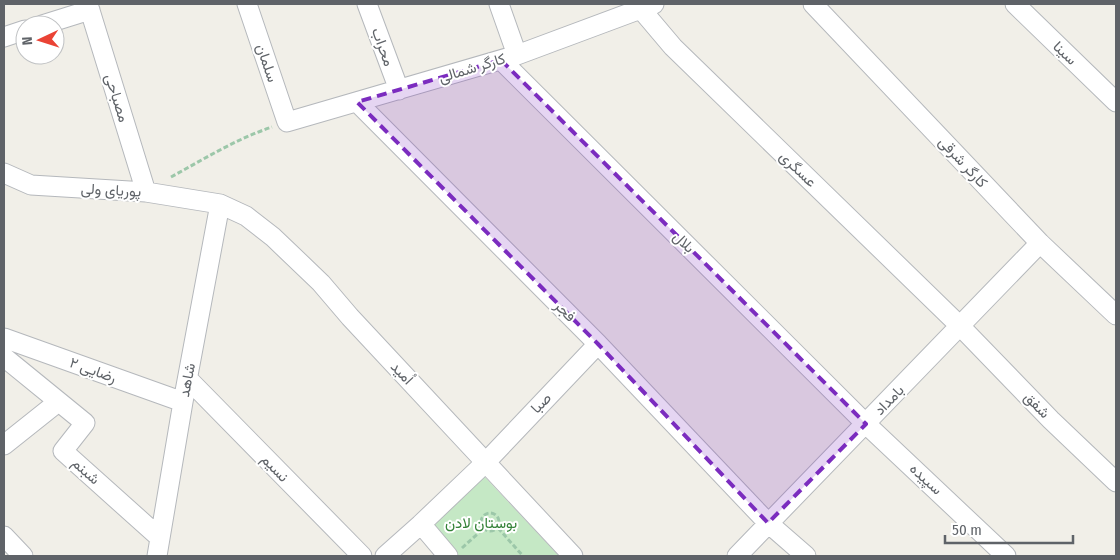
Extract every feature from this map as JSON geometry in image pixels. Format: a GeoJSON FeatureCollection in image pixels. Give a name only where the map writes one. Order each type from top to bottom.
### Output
{"type":"FeatureCollection","features":[{"type":"Feature","properties":{"kind":"street","name":"سلمان"},"geometry":{"type":"LineString","coordinates":[[247,4],[287,122]]}},
{"type":"Feature","properties":{"kind":"street","name":"محراب"},"geometry":{"type":"LineString","coordinates":[[367,4],[399,90]]}},
{"type":"Feature","properties":{"kind":"street"},"geometry":{"type":"LineString","coordinates":[[499,4],[509,57]]}},
{"type":"Feature","properties":{"kind":"street","name":"کارگر شرقی"},"geometry":{"type":"LineString","coordinates":[[813,4],[1040,243],[1116,315]]}},
{"type":"Feature","properties":{"kind":"street","name":"سینا"},"geometry":{"type":"LineString","coordinates":[[1015,4],[1116,102]]}},
{"type":"Feature","properties":{"kind":"street","name":"کارگر شمالی"},"geometry":{"type":"LineString","coordinates":[[287,122],[509,57],[644,5]]}},
{"type":"Feature","properties":{"kind":"street","name":"عسگری"},"geometry":{"type":"LineString","coordinates":[[644,5],[673,47],[960,326]]}},
{"type":"Feature","properties":{"kind":"street"},"geometry":{"type":"LineString","coordinates":[[65,16],[89,7]]}},
{"type":"Feature","properties":{"kind":"street","name":"مصباحی"},"geometry":{"type":"LineString","coordinates":[[89,7],[146,192]]}},
{"type":"Feature","properties":{"kind":"street","name":"بلال"},"geometry":{"type":"LineString","coordinates":[[509,57],[866,424]]}},
{"type":"Feature","properties":{"kind":"street","name":"فجر"},"geometry":{"type":"LineString","coordinates":[[357,102],[598,344],[768,524],[806,556]]}},
{"type":"Feature","properties":{"kind":"street","name":"پوریای ولی"},"geometry":{"type":"LineString","coordinates":[[4,173],[31,185],[146,192],[220,204]]}},
{"type":"Feature","properties":{"kind":"street","name":"شاهد"},"geometry":{"type":"LineString","coordinates":[[158,551],[183,402],[220,204]]}},
{"type":"Feature","properties":{"kind":"street","name":"اُمید"},"geometry":{"type":"LineString","coordinates":[[220,204],[246,216],[260,226],[321,283],[485,463],[573,556]]}},
{"type":"Feature","properties":{"kind":"street","name":"بامداد"},"geometry":{"type":"LineString","coordinates":[[737,556],[1040,243]]}},
{"type":"Feature","properties":{"kind":"street","name":"شفق"},"geometry":{"type":"LineString","coordinates":[[960,326],[1051,420],[1116,482]]}},
{"type":"Feature","properties":{"kind":"street","name":"رضایی ۲"},"geometry":{"type":"LineString","coordinates":[[4,338],[183,402]]}},
{"type":"Feature","properties":{"kind":"street","name":"صبا"},"geometry":{"type":"LineString","coordinates":[[385,556],[485,463],[598,344]]}},
{"type":"Feature","properties":{"kind":"street","name":"شبنم"},"geometry":{"type":"LineString","coordinates":[[4,356],[85,423],[63,451],[158,551]]}},
{"type":"Feature","properties":{"kind":"street","name":"نسیم"},"geometry":{"type":"LineString","coordinates":[[188,379],[362,556]]}},
{"type":"Feature","properties":{"kind":"street"},"geometry":{"type":"LineString","coordinates":[[4,445],[58,402]]}},
{"type":"Feature","properties":{"kind":"street","name":"سپیده"},"geometry":{"type":"LineString","coordinates":[[866,424],[1006,556]]}},
{"type":"Feature","properties":{"kind":"street"},"geometry":{"type":"LineString","coordinates":[[420,524],[454,554]]}},
{"type":"Feature","properties":{"kind":"street"},"geometry":{"type":"LineString","coordinates":[[4,536],[24,556]]}},
{"type":"Feature","properties":{"kind":"path"},"geometry":{"type":"LineString","coordinates":[[171,178],[249,135],[287,122]]}},
{"type":"Feature","properties":{"kind":"path"},"geometry":{"type":"LineString","coordinates":[[490,512],[498,516],[500,522],[498,528],[489,532],[483,529],[482,517],[490,512]]}},
{"type":"Feature","properties":{"kind":"path"},"geometry":{"type":"LineString","coordinates":[[498,528],[523,556]]}},
{"type":"Feature","properties":{"kind":"path"},"geometry":{"type":"LineString","coordinates":[[454,554],[483,529]]}},
{"type":"Feature","properties":{"kind":"highlighted area"},"geometry":{"type":"Polygon","coordinates":[[[501,60],[866,424],[768,523],[598,344],[357,102],[501,60]]]}},
{"type":"Feature","properties":{"kind":"green space","name":"بوستان لادن"},"geometry":{"type":"Polygon","coordinates":[[[483,475],[559,556],[458,556],[429,524],[483,475]]]}}]}
